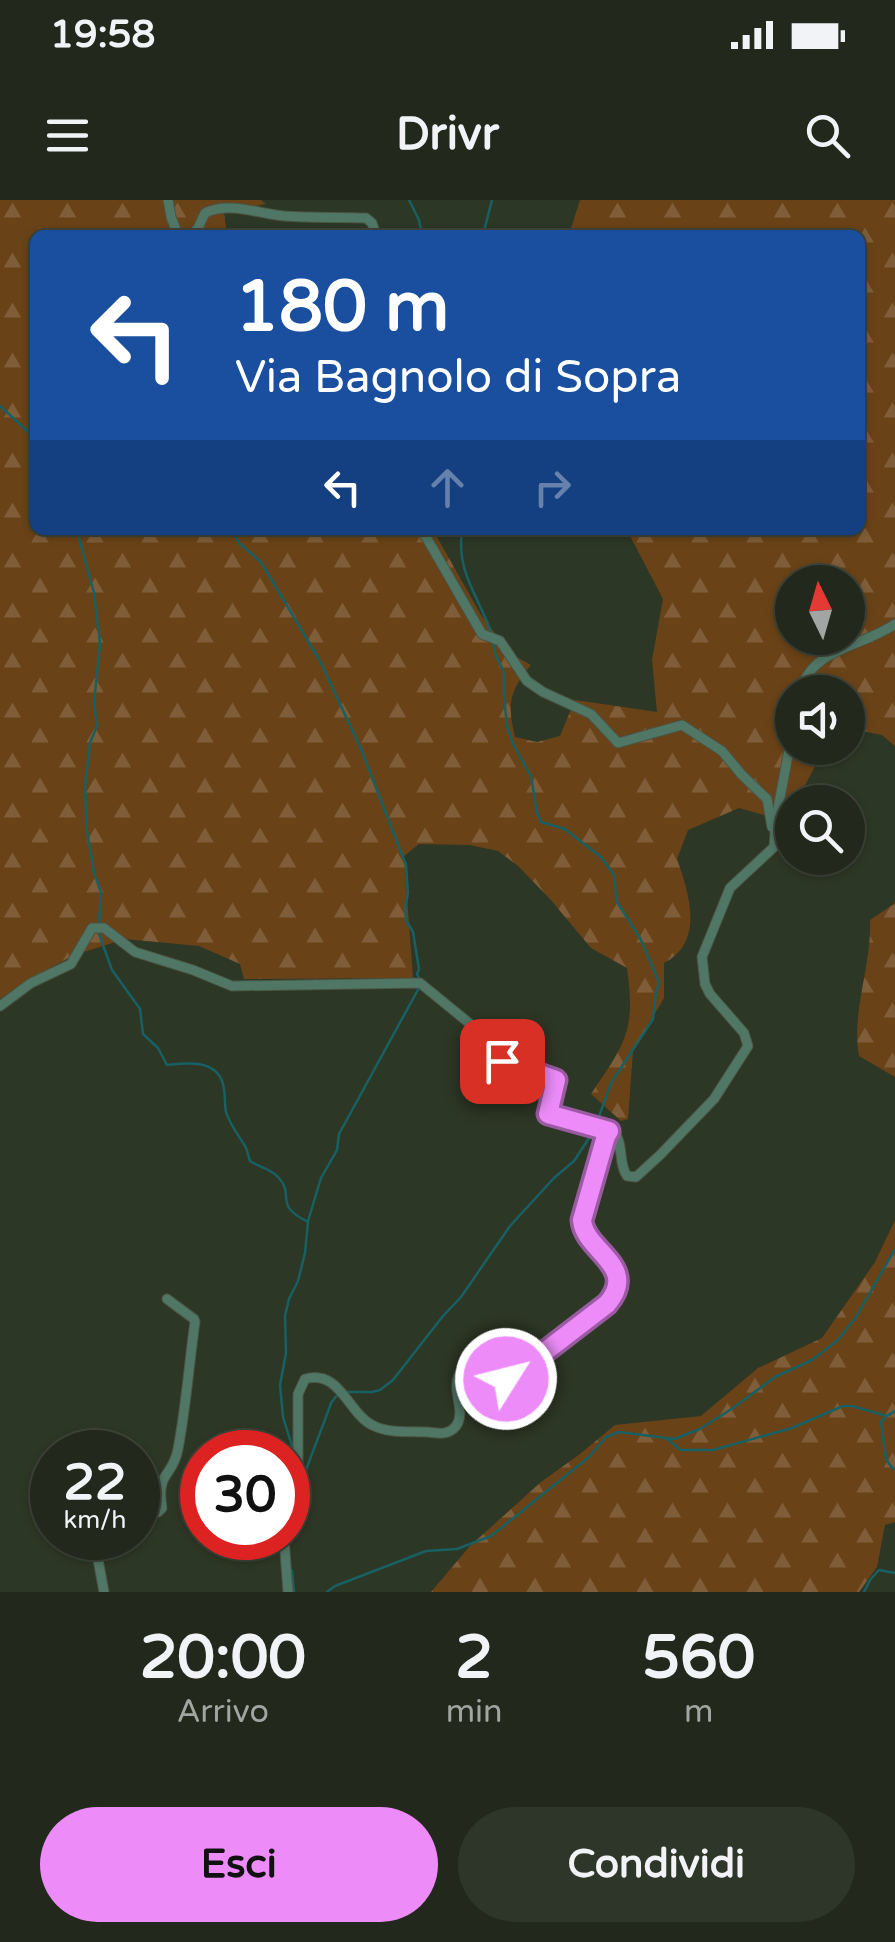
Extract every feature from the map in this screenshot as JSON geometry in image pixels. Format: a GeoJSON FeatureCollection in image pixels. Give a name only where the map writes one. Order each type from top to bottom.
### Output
{"type":"FeatureCollection","features":[{"type":"Feature","properties":{"kind":"street"},"geometry":{"type":"LineString","coordinates":[[168,200],[176,230]]}},
{"type":"Feature","properties":{"kind":"street"},"geometry":{"type":"LineString","coordinates":[[196,230],[205,213],[215,209],[366,218],[374,230]]}},
{"type":"Feature","properties":{"kind":"street"},"geometry":{"type":"LineString","coordinates":[[425,535],[482,634],[500,640],[528,680],[543,692],[591,714],[618,743],[682,725],[722,751],[767,798],[774,836]]}},
{"type":"Feature","properties":{"kind":"street"},"geometry":{"type":"LineString","coordinates":[[807,675],[813,665],[895,624]]}},
{"type":"Feature","properties":{"kind":"street"},"geometry":{"type":"LineString","coordinates":[[0,1006],[31,983],[71,964],[92,928],[104,928],[134,952],[232,986],[420,983],[469,1023],[477,1052],[556,1080],[548,1114],[618,1134],[623,1170],[627,1176],[636,1177],[714,1099],[746,1052],[748,1040],[705,984],[702,957],[730,888],[774,847],[787,765]]}},
{"type":"Feature","properties":{"kind":"street"},"geometry":{"type":"LineString","coordinates":[[298,1430],[301,1385],[306,1378],[319,1376],[344,1394],[374,1426],[446,1434],[455,1427],[460,1414],[456,1381],[460,1373],[468,1371],[491,1380],[506,1379],[607,1304],[617,1289],[614,1270],[584,1233],[582,1220],[609,1131]]}},
{"type":"Feature","properties":{"kind":"street"},"geometry":{"type":"LineString","coordinates":[[160,1487],[178,1453],[195,1322],[167,1298]]}},
{"type":"Feature","properties":{"kind":"street"},"geometry":{"type":"LineString","coordinates":[[98,1560],[104,1592]]}},
{"type":"Feature","properties":{"kind":"street"},"geometry":{"type":"LineString","coordinates":[[286,1560],[288,1592]]}},
{"type":"Feature","properties":{"kind":"green space"},"geometry":{"type":"Polygon","coordinates":[[[0,200],[261,200],[266,204],[224,212],[226,230],[30,230],[30,535],[436,535],[481,615],[511,654],[531,665],[514,691],[511,715],[515,737],[537,742],[560,736],[575,700],[657,712],[652,660],[663,599],[630,535],[865,535],[865,230],[571,230],[580,200],[895,200],[895,746],[882,735],[865,732],[865,675],[775,675],[775,765],[816,765],[805,785],[775,785],[775,829],[764,815],[739,808],[688,830],[677,859],[689,901],[689,930],[677,954],[664,963],[664,998],[633,1051],[628,1119],[621,1121],[591,1094],[620,1049],[629,1023],[627,968],[591,948],[550,899],[498,851],[470,845],[419,844],[404,856],[413,978],[244,979],[240,964],[199,946],[125,939],[74,955],[0,999],[0,200]]]}},
{"type":"Feature","properties":{"kind":"green space"},"geometry":{"type":"Polygon","coordinates":[[[895,900],[895,1077],[859,1056],[857,1039],[870,920],[895,900]]]}},
{"type":"Feature","properties":{"kind":"green space"},"geometry":{"type":"Polygon","coordinates":[[[895,1220],[895,1522],[885,1525],[877,1567],[859,1592],[431,1592],[470,1546],[541,1482],[615,1425],[701,1416],[758,1368],[822,1338],[875,1262],[895,1220]]]}},
{"type":"Feature","properties":{"kind":"waterway"},"geometry":{"type":"LineString","coordinates":[[409,200],[421,230]]}},
{"type":"Feature","properties":{"kind":"waterway"},"geometry":{"type":"LineString","coordinates":[[484,230],[492,200]]}},
{"type":"Feature","properties":{"kind":"waterway"},"geometry":{"type":"LineString","coordinates":[[0,406],[30,433]]}},
{"type":"Feature","properties":{"kind":"waterway"},"geometry":{"type":"LineString","coordinates":[[78,535],[94,593],[100,643],[94,703],[97,726],[90,743],[85,787],[87,831],[101,892],[99,926]]}},
{"type":"Feature","properties":{"kind":"waterway"},"geometry":{"type":"LineString","coordinates":[[234,535],[261,562],[320,661],[361,749],[406,865],[406,920],[413,932],[419,978]]}},
{"type":"Feature","properties":{"kind":"waterway"},"geometry":{"type":"LineString","coordinates":[[462,535],[465,571],[491,632]]}},
{"type":"Feature","properties":{"kind":"waterway"},"geometry":{"type":"LineString","coordinates":[[493,643],[504,672],[507,726],[531,776],[541,822],[565,829],[602,858],[614,875],[617,902],[640,938],[659,982],[653,1019],[611,1083],[597,1122]]}},
{"type":"Feature","properties":{"kind":"waterway"},"geometry":{"type":"LineString","coordinates":[[99,934],[112,970],[140,1009],[143,1034],[158,1048],[167,1065],[198,1064],[218,1074],[228,1117],[250,1161],[278,1177],[287,1205],[308,1222],[305,1253],[285,1316],[286,1353],[280,1385],[287,1430]]}},
{"type":"Feature","properties":{"kind":"waterway"},"geometry":{"type":"LineString","coordinates":[[308,1221],[321,1178],[337,1150],[339,1134],[420,986]]}},
{"type":"Feature","properties":{"kind":"waterway"},"geometry":{"type":"LineString","coordinates":[[345,1392],[372,1392],[393,1380],[461,1297],[510,1226],[574,1161],[593,1132]]}},
{"type":"Feature","properties":{"kind":"waterway"},"geometry":{"type":"LineString","coordinates":[[327,1592],[426,1551],[457,1549],[491,1536],[589,1457],[606,1437],[619,1432],[674,1439],[700,1429],[775,1377],[812,1360],[838,1340],[856,1317],[895,1249]]}},
{"type":"Feature","properties":{"kind":"waterway"},"geometry":{"type":"LineString","coordinates":[[310,1459],[338,1394]]}},
{"type":"Feature","properties":{"kind":"waterway"},"geometry":{"type":"LineString","coordinates":[[667,1439],[681,1450],[713,1450],[792,1428],[843,1406],[887,1416],[895,1411]]}},
{"type":"Feature","properties":{"kind":"waterway"},"geometry":{"type":"LineString","coordinates":[[885,1418],[881,1422],[886,1459],[895,1469]]}},
{"type":"Feature","properties":{"kind":"waterway"},"geometry":{"type":"LineString","coordinates":[[864,1592],[879,1570],[895,1573]]}},
{"type":"Feature","properties":{"kind":"waterway"},"geometry":{"type":"LineString","coordinates":[[292,1571],[294,1592]]}},
{"type":"Feature","properties":{"kind":"route"},"geometry":{"type":"LineString","coordinates":[[502,1061],[556,1080],[548,1114],[609,1131],[582,1220],[584,1233],[606,1255],[617,1278],[617,1289],[607,1304],[506,1379]]}}]}
